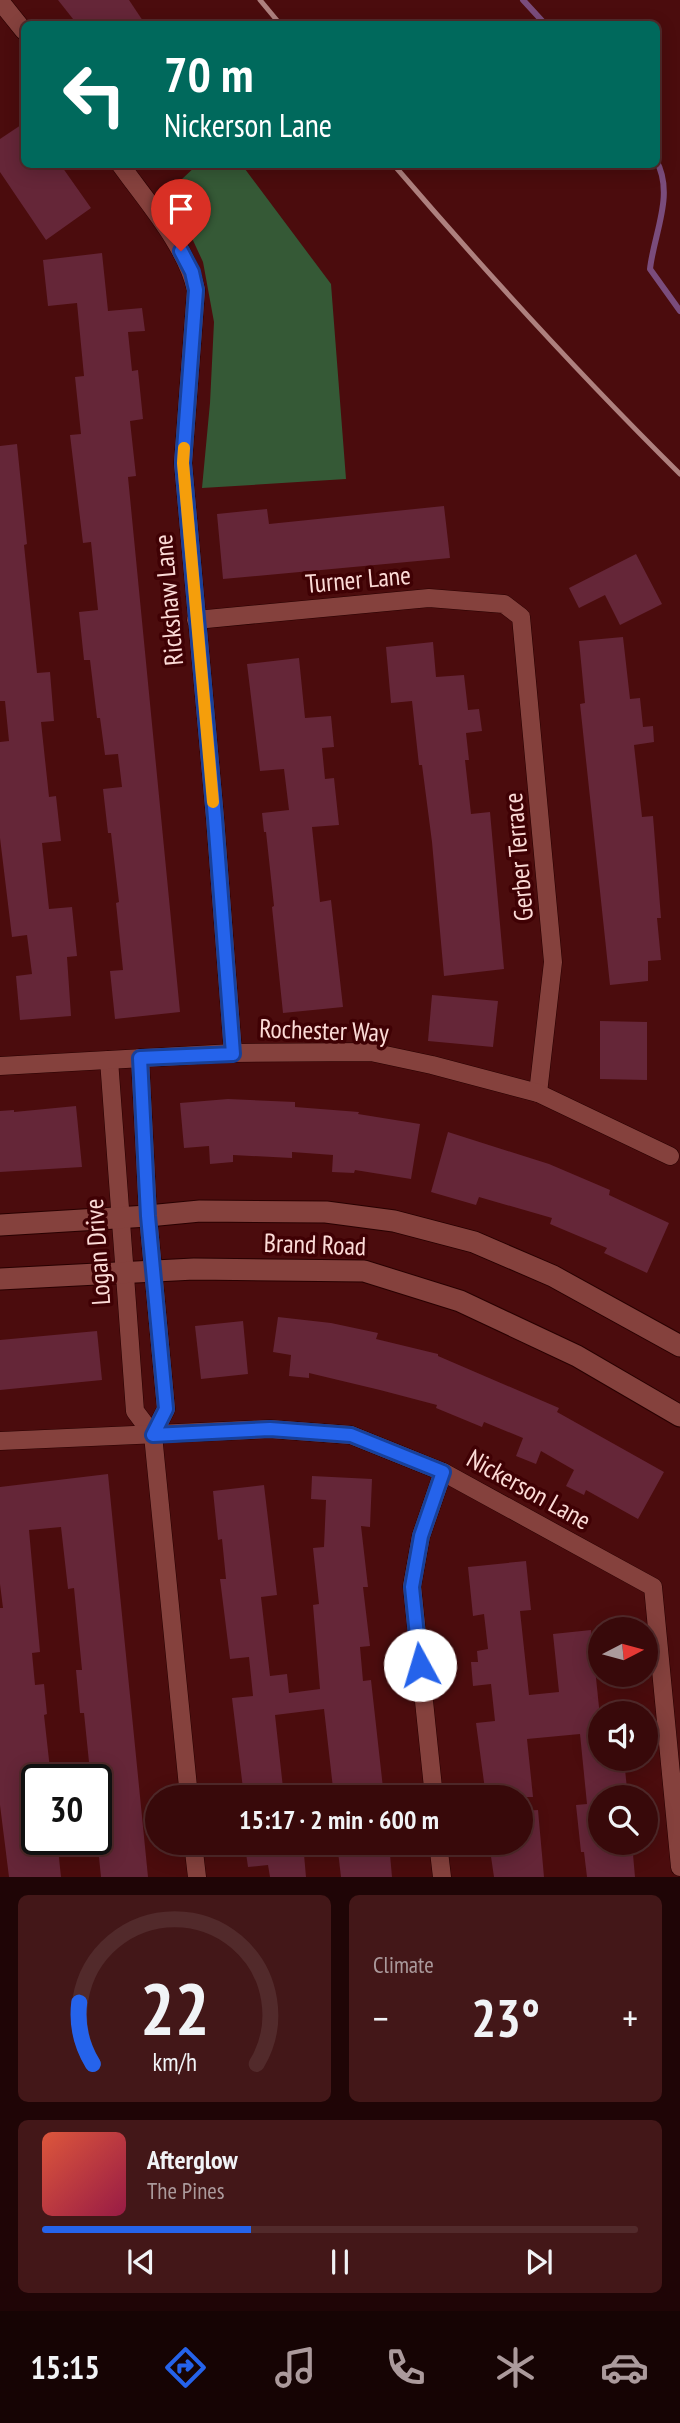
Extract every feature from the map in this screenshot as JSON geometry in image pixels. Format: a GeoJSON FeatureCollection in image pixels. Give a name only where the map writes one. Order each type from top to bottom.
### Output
{"type":"FeatureCollection","features":[{"type":"Feature","properties":{"kind":"main road","name":"Brand Road"},"geometry":{"type":"LineString","coordinates":[[0,1224],[120,1218],[200,1210],[326,1212],[394,1221],[474,1242],[553,1276],[680,1346]]}},
{"type":"Feature","properties":{"kind":"main road","name":"Brand Road"},"geometry":{"type":"LineString","coordinates":[[0,1279],[194,1269],[364,1270],[460,1301],[577,1356],[680,1416]]}},
{"type":"Feature","properties":{"kind":"street"},"geometry":{"type":"LineString","coordinates":[[0,1],[21,27]]}},
{"type":"Feature","properties":{"kind":"street","name":"Rickshaw Lane"},"geometry":{"type":"LineString","coordinates":[[123,168],[181,251],[192,272],[196,290],[183,463],[233,1054]]}},
{"type":"Feature","properties":{"kind":"street","name":"Turner Lane"},"geometry":{"type":"LineString","coordinates":[[196,620],[429,598],[504,604],[521,617]]}},
{"type":"Feature","properties":{"kind":"street","name":"Gerber Terrace"},"geometry":{"type":"LineString","coordinates":[[521,617],[553,962],[538,1093]]}},
{"type":"Feature","properties":{"kind":"street","name":"Rochester Way"},"geometry":{"type":"LineString","coordinates":[[0,1066],[233,1054],[371,1052],[538,1093],[670,1156]]}},
{"type":"Feature","properties":{"kind":"street","name":"Logan Drive"},"geometry":{"type":"LineString","coordinates":[[140,1058],[148,1216],[166,1409],[153,1435]]}},
{"type":"Feature","properties":{"kind":"street","name":"Logan Drive"},"geometry":{"type":"LineString","coordinates":[[109,1059],[135,1411],[153,1435],[188,1785]]}},
{"type":"Feature","properties":{"kind":"street","name":"Nickerson Lane"},"geometry":{"type":"LineString","coordinates":[[0,1441],[270,1429],[351,1435],[443,1472],[653,1587],[680,1867]]}},
{"type":"Feature","properties":{"kind":"street"},"geometry":{"type":"LineString","coordinates":[[433,1785],[412,1587],[421,1536],[443,1472]]}},
{"type":"Feature","properties":{"kind":"street"},"geometry":{"type":"LineString","coordinates":[[194,1855],[197,1877]]}},
{"type":"Feature","properties":{"kind":"street"},"geometry":{"type":"LineString","coordinates":[[439,1855],[442,1877]]}},
{"type":"Feature","properties":{"kind":"green space"},"geometry":{"type":"Polygon","coordinates":[[[194,168],[244,168],[331,284],[346,479],[202,488],[214,322],[203,262],[178,208],[167,193],[194,168]]]}},
{"type":"Feature","properties":{"kind":"building"},"geometry":{"type":"Polygon","coordinates":[[[58,0],[129,0],[143,21],[75,21],[58,0]]]}},
{"type":"Feature","properties":{"kind":"building"},"geometry":{"type":"Polygon","coordinates":[[[21,125],[21,168],[63,168],[91,208],[46,240],[0,172],[0,139],[21,125]]]}},
{"type":"Feature","properties":{"kind":"building"},"geometry":{"type":"Polygon","coordinates":[[[102,253],[108,311],[142,308],[145,331],[128,332],[132,371],[138,370],[143,419],[130,421],[136,476],[128,477],[180,1012],[115,1019],[110,971],[123,970],[116,903],[119,902],[103,789],[122,787],[118,754],[105,755],[100,718],[97,718],[90,660],[84,660],[79,612],[98,610],[91,542],[83,543],[70,435],[81,434],[75,377],[84,376],[77,303],[48,306],[43,260],[102,253]]]}},
{"type":"Feature","properties":{"kind":"building"},"geometry":{"type":"Polygon","coordinates":[[[17,444],[37,673],[50,672],[54,721],[41,722],[49,797],[56,796],[61,841],[42,843],[49,909],[72,907],[77,956],[67,957],[71,1016],[20,1020],[16,976],[32,974],[27,935],[12,937],[0,838],[0,742],[9,741],[5,701],[0,701],[0,446],[17,444]]]}},
{"type":"Feature","properties":{"kind":"building"},"geometry":{"type":"Polygon","coordinates":[[[444,506],[450,558],[223,579],[217,514],[267,509],[269,524],[444,506]]]}},
{"type":"Feature","properties":{"kind":"building"},"geometry":{"type":"Polygon","coordinates":[[[636,554],[662,604],[620,625],[605,595],[579,608],[569,588],[636,554]]]}},
{"type":"Feature","properties":{"kind":"building"},"geometry":{"type":"Polygon","coordinates":[[[623,637],[630,699],[640,698],[643,727],[653,726],[654,742],[634,745],[642,817],[653,816],[661,918],[657,918],[661,960],[648,961],[648,981],[610,985],[580,704],[585,703],[579,641],[623,637]]]}},
{"type":"Feature","properties":{"kind":"building"},"geometry":{"type":"Polygon","coordinates":[[[433,642],[436,677],[464,675],[468,710],[479,709],[482,731],[466,733],[469,760],[465,760],[471,814],[490,812],[504,969],[444,976],[432,842],[412,701],[391,703],[386,647],[433,642]]]}},
{"type":"Feature","properties":{"kind":"building"},"geometry":{"type":"Polygon","coordinates":[[[299,658],[305,718],[331,716],[334,747],[322,748],[325,779],[334,778],[339,825],[312,827],[320,902],[331,900],[343,1007],[283,1013],[274,906],[262,813],[289,810],[284,769],[260,771],[247,664],[299,658]]]}},
{"type":"Feature","properties":{"kind":"building"},"geometry":{"type":"Polygon","coordinates":[[[432,995],[498,1001],[493,1047],[428,1041],[432,995]]]}},
{"type":"Feature","properties":{"kind":"building"},"geometry":{"type":"Polygon","coordinates":[[[600,1021],[647,1022],[647,1080],[600,1079],[600,1021]]]}},
{"type":"Feature","properties":{"kind":"building"},"geometry":{"type":"Polygon","coordinates":[[[228,1099],[295,1102],[295,1107],[359,1112],[358,1114],[420,1124],[411,1179],[355,1170],[354,1173],[332,1172],[333,1155],[292,1152],[292,1158],[233,1155],[233,1162],[210,1164],[209,1146],[184,1148],[180,1103],[228,1099]]]}},
{"type":"Feature","properties":{"kind":"building"},"geometry":{"type":"Polygon","coordinates":[[[76,1106],[82,1167],[0,1172],[0,1111],[76,1106]]]}},
{"type":"Feature","properties":{"kind":"building"},"geometry":{"type":"Polygon","coordinates":[[[448,1132],[549,1164],[610,1190],[609,1195],[669,1223],[647,1273],[604,1253],[607,1248],[550,1224],[552,1218],[479,1197],[476,1205],[431,1192],[448,1132]]]}},
{"type":"Feature","properties":{"kind":"building"},"geometry":{"type":"Polygon","coordinates":[[[278,1317],[331,1323],[378,1333],[376,1339],[438,1354],[559,1408],[557,1412],[664,1472],[638,1519],[586,1490],[584,1495],[566,1486],[574,1470],[541,1451],[536,1464],[516,1456],[523,1438],[484,1422],[482,1427],[436,1408],[437,1405],[309,1373],[309,1378],[289,1376],[291,1355],[273,1352],[278,1317]]]}},
{"type":"Feature","properties":{"kind":"building"},"geometry":{"type":"Polygon","coordinates":[[[243,1321],[248,1374],[201,1379],[195,1326],[243,1321]]]}},
{"type":"Feature","properties":{"kind":"building"},"geometry":{"type":"Polygon","coordinates":[[[97,1331],[102,1380],[0,1390],[0,1340],[97,1331]]]}},
{"type":"Feature","properties":{"kind":"building"},"geometry":{"type":"Polygon","coordinates":[[[108,1474],[148,1877],[101,1877],[99,1855],[112,1855],[112,1764],[89,1764],[76,1670],[82,1670],[74,1588],[68,1589],[61,1527],[29,1530],[40,1652],[32,1653],[35,1685],[44,1684],[47,1714],[44,1715],[49,1764],[21,1764],[21,1855],[59,1855],[61,1877],[9,1877],[0,1805],[0,1608],[3,1608],[0,1584],[0,1487],[108,1474]]]}},
{"type":"Feature","properties":{"kind":"building"},"geometry":{"type":"Polygon","coordinates":[[[312,1476],[372,1479],[370,1527],[361,1526],[368,1587],[363,1587],[370,1646],[360,1647],[363,1681],[371,1680],[383,1785],[333,1785],[324,1709],[275,1715],[283,1785],[243,1785],[232,1698],[253,1696],[249,1657],[230,1659],[220,1579],[226,1579],[222,1539],[218,1540],[213,1491],[264,1485],[277,1595],[261,1597],[270,1676],[287,1674],[289,1693],[320,1689],[313,1605],[319,1604],[313,1548],[324,1547],[326,1500],[311,1499],[312,1476]]]}},
{"type":"Feature","properties":{"kind":"building"},"geometry":{"type":"Polygon","coordinates":[[[526,1561],[531,1610],[520,1611],[529,1695],[559,1692],[553,1634],[588,1630],[588,1687],[597,1687],[598,1701],[588,1701],[588,1771],[625,1771],[627,1785],[588,1785],[588,1855],[633,1855],[635,1877],[587,1877],[584,1852],[581,1852],[576,1805],[587,1804],[580,1734],[527,1739],[532,1785],[484,1785],[476,1723],[495,1721],[491,1684],[473,1686],[471,1662],[478,1662],[477,1651],[488,1649],[484,1614],[473,1616],[468,1567],[526,1561]]]}},
{"type":"Feature","properties":{"kind":"building"},"geometry":{"type":"Polygon","coordinates":[[[533,1810],[538,1810],[544,1877],[494,1877],[491,1855],[533,1855],[533,1810]]]}},
{"type":"Feature","properties":{"kind":"building"},"geometry":{"type":"Polygon","coordinates":[[[246,1855],[304,1855],[306,1877],[270,1877],[268,1865],[248,1867],[246,1855]]]}},
{"type":"Feature","properties":{"kind":"building"},"geometry":{"type":"Polygon","coordinates":[[[338,1855],[390,1855],[392,1877],[341,1877],[338,1855]]]}},
{"type":"Feature","properties":{"kind":"waterway"},"geometry":{"type":"LineString","coordinates":[[523,0],[542,21]]}},
{"type":"Feature","properties":{"kind":"waterway"},"geometry":{"type":"LineString","coordinates":[[659,168],[664,186],[664,200],[650,269],[680,311]]}},
{"type":"Feature","properties":{"kind":"railway"},"geometry":{"type":"LineString","coordinates":[[260,0],[278,21]]}},
{"type":"Feature","properties":{"kind":"railway"},"geometry":{"type":"LineString","coordinates":[[396,168],[534,322],[680,474]]}},
{"type":"Feature","properties":{"kind":"slow traffic"},"geometry":{"type":"LineString","coordinates":[[184,448],[183,463],[213,802]]}},
{"type":"Feature","properties":{"kind":"route"},"geometry":{"type":"LineString","coordinates":[[181,251],[192,272],[196,290],[183,463],[233,1054],[140,1058],[148,1216],[166,1409],[153,1435],[270,1429],[351,1435],[443,1472],[421,1536],[412,1587],[420,1665]]}}]}
